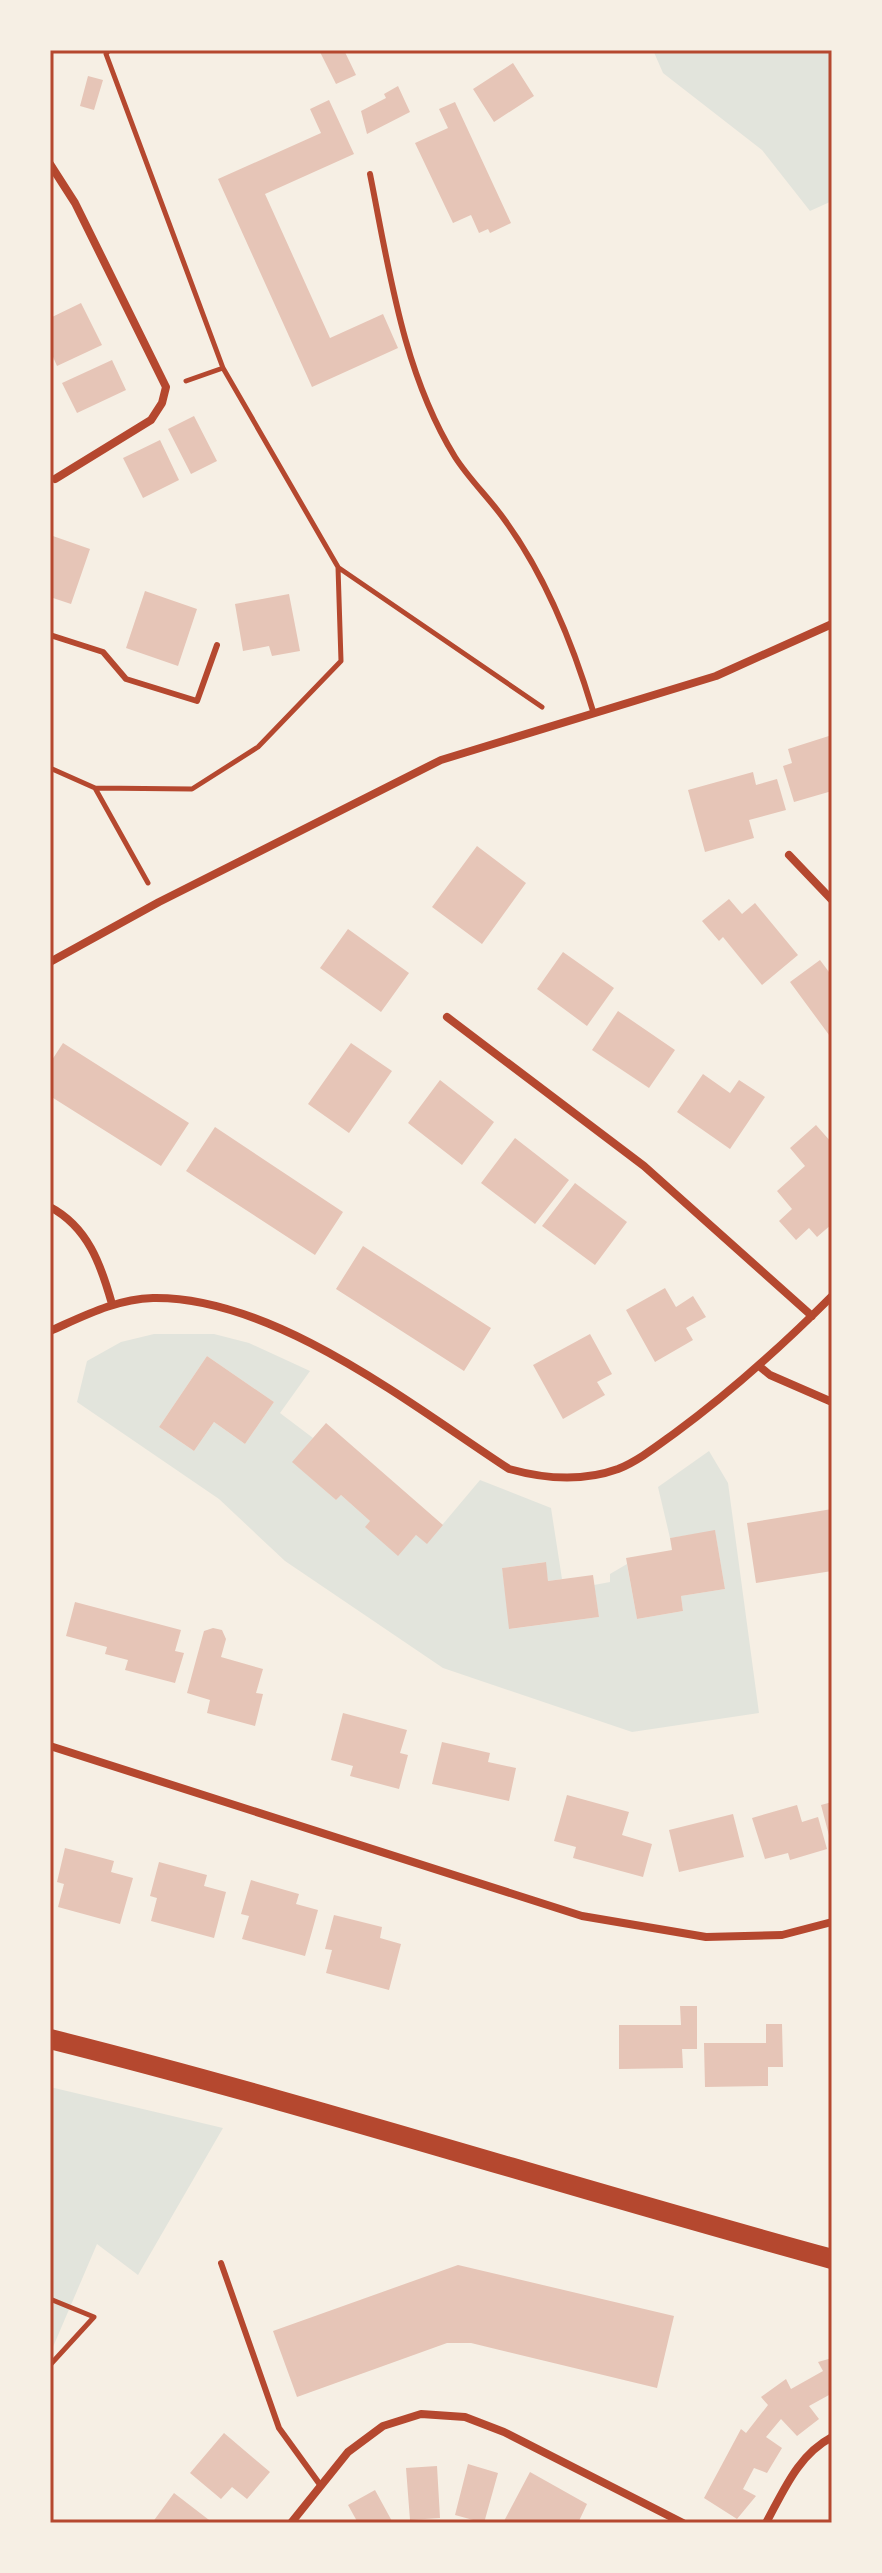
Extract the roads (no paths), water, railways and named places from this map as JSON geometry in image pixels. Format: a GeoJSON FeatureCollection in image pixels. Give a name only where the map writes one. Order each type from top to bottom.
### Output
{"type":"FeatureCollection","features":[{"type":"Feature","properties":{"kind":"main road"},"geometry":{"type":"LineString","coordinates":[[50,2039],[220,2082],[647,2209],[832,2259]]}},
{"type":"Feature","properties":{"kind":"street"},"geometry":{"type":"LineString","coordinates":[[50,164],[75,203],[166,387],[162,403],[151,420],[52,482]]}},
{"type":"Feature","properties":{"kind":"street"},"geometry":{"type":"LineString","coordinates":[[50,962],[159,902],[441,760],[593,711],[716,676],[832,624]]}},
{"type":"Feature","properties":{"kind":"street"},"geometry":{"type":"LineString","coordinates":[[789,855],[832,900]]}},
{"type":"Feature","properties":{"kind":"street"},"geometry":{"type":"LineString","coordinates":[[447,1017],[644,1166],[812,1316]]}},
{"type":"Feature","properties":{"kind":"street"},"geometry":{"type":"LineString","coordinates":[[50,1207],[78,1227],[103,1272],[112,1304]]}},
{"type":"Feature","properties":{"kind":"street"},"geometry":{"type":"LineString","coordinates":[[50,1331],[112,1304],[152,1298],[222,1305],[311,1345],[374,1381],[509,1469],[539,1477],[593,1476],[618,1469],[691,1421],[759,1366],[832,1296]]}},
{"type":"Feature","properties":{"kind":"street"},"geometry":{"type":"LineString","coordinates":[[759,1366],[770,1375],[832,1402]]}},
{"type":"Feature","properties":{"kind":"street"},"geometry":{"type":"LineString","coordinates":[[50,1746],[582,1916],[706,1937],[782,1935],[832,1922]]}},
{"type":"Feature","properties":{"kind":"street"},"geometry":{"type":"LineString","coordinates":[[291,2523],[348,2452],[383,2426],[421,2414],[465,2417],[504,2432],[683,2523]]}},
{"type":"Feature","properties":{"kind":"street"},"geometry":{"type":"LineString","coordinates":[[766,2523],[792,2475],[814,2446],[832,2437]]}},
{"type":"Feature","properties":{"kind":"lane"},"geometry":{"type":"LineString","coordinates":[[370,174],[392,289],[419,383],[455,457],[506,520],[541,580],[576,655],[593,711]]}},
{"type":"Feature","properties":{"kind":"lane"},"geometry":{"type":"LineString","coordinates":[[50,635],[103,652],[126,679],[197,701],[217,645]]}},
{"type":"Feature","properties":{"kind":"lane"},"geometry":{"type":"LineString","coordinates":[[221,2263],[279,2428],[321,2486]]}}]}
